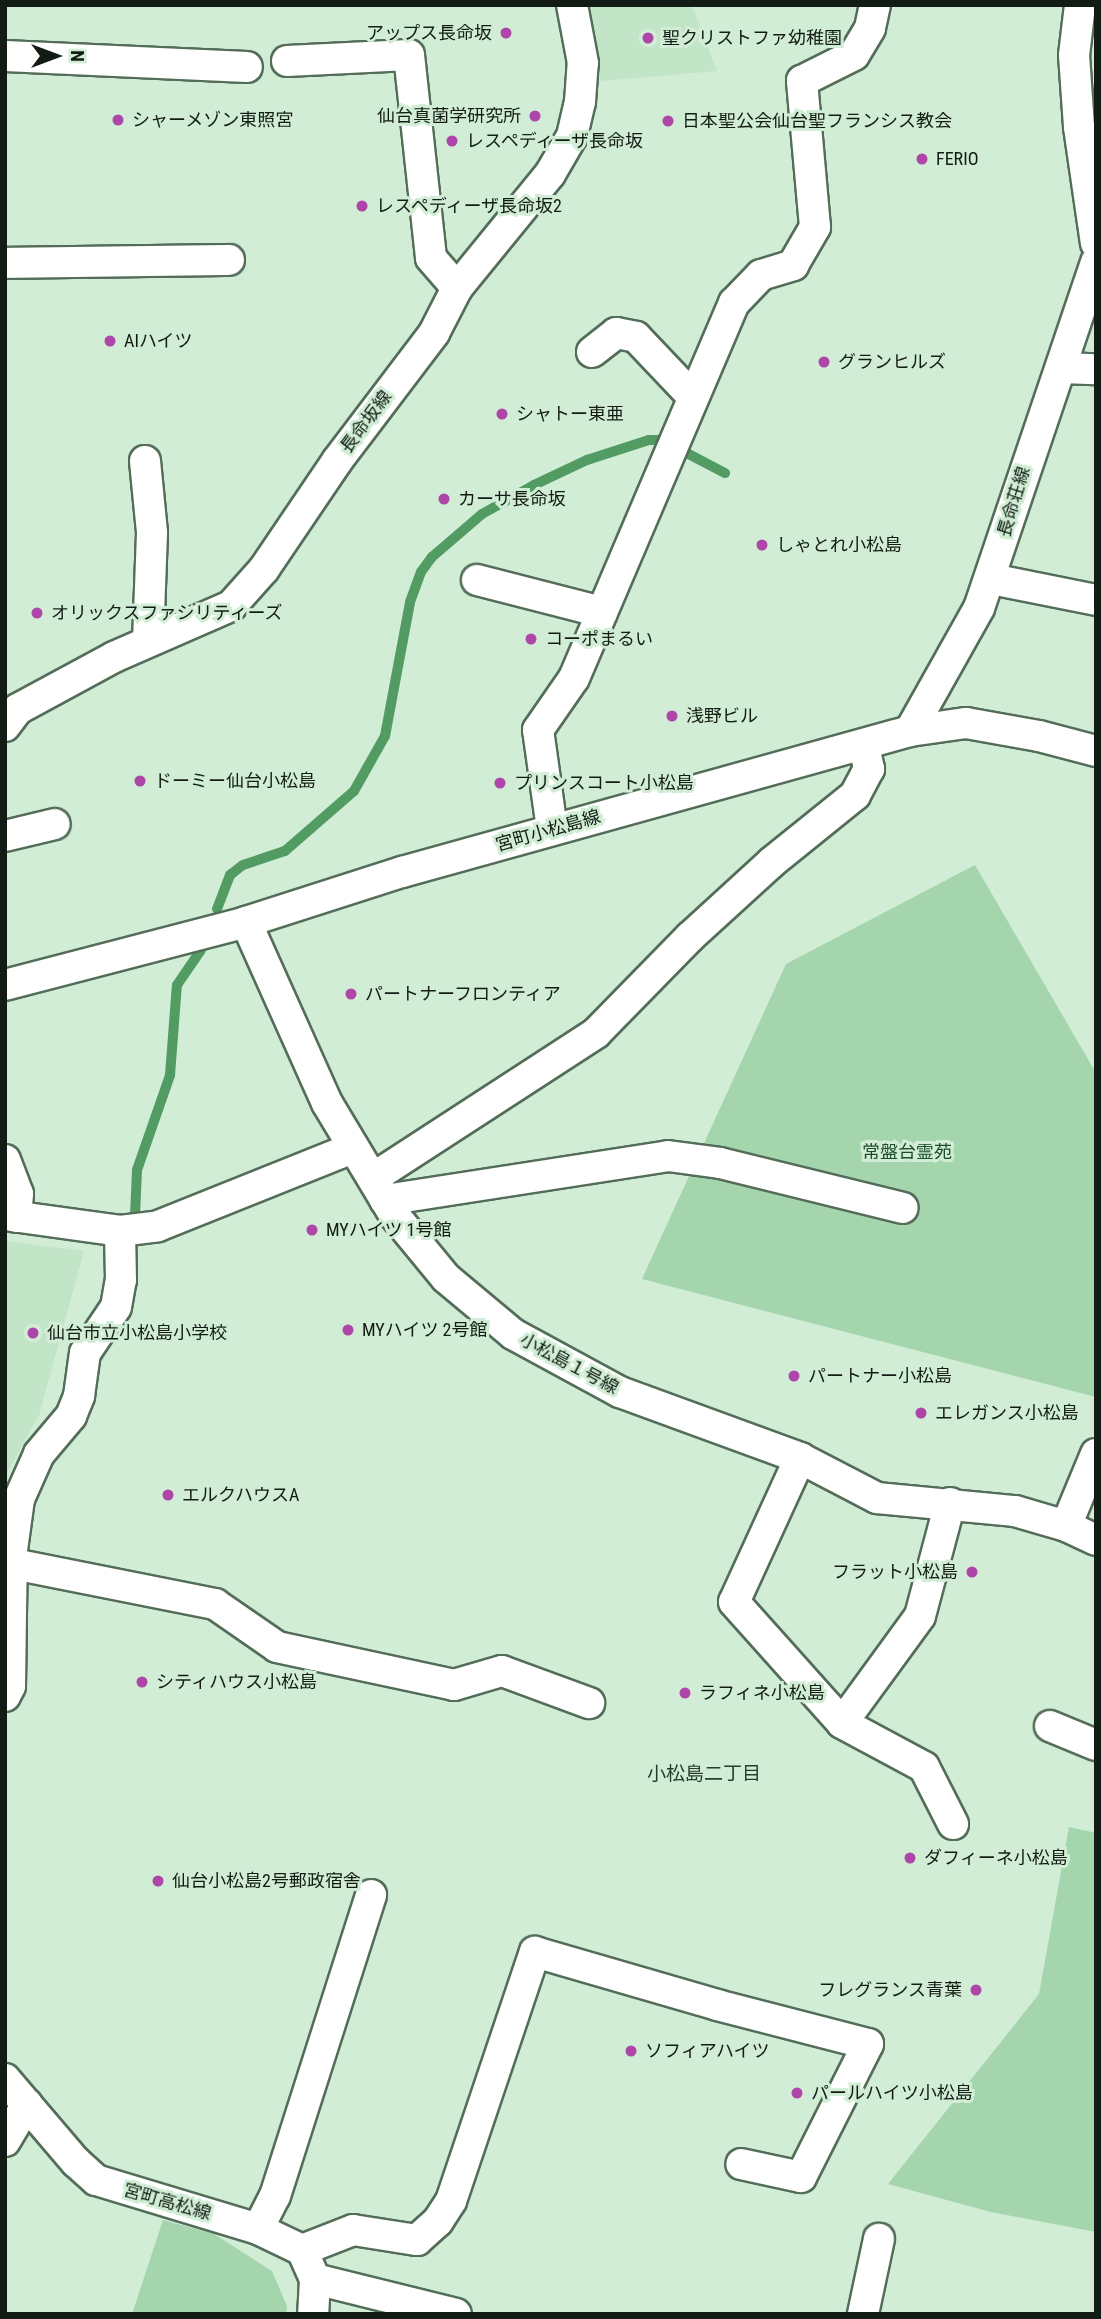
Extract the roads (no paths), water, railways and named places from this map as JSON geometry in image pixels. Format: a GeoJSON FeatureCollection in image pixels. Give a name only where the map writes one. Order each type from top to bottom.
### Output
{"type":"FeatureCollection","features":[{"type":"Feature","properties":{"kind":"street","name":"長命坂線"},"geometry":{"type":"LineString","coordinates":[[5,726],[18,709],[148,641],[231,606],[264,569],[337,461],[434,333],[457,288],[550,174],[572,136],[580,102],[583,63],[572,5]]}},
{"type":"Feature","properties":{"kind":"street"},"geometry":{"type":"LineString","coordinates":[[552,829],[538,730],[574,678],[734,303],[761,275],[793,265],[815,227],[802,81],[853,55],[870,28],[875,5]]}},
{"type":"Feature","properties":{"kind":"street"},"geometry":{"type":"LineString","coordinates":[[1080,5],[1075,67],[1079,127],[1096,243]]}},
{"type":"Feature","properties":{"kind":"street"},"geometry":{"type":"LineString","coordinates":[[287,61],[410,55],[431,258],[457,288]]}},
{"type":"Feature","properties":{"kind":"street"},"geometry":{"type":"LineString","coordinates":[[5,56],[247,66]]}},
{"type":"Feature","properties":{"kind":"street"},"geometry":{"type":"LineString","coordinates":[[5,263],[229,260]]}},
{"type":"Feature","properties":{"kind":"street","name":"長命荘線"},"geometry":{"type":"LineString","coordinates":[[910,731],[969,631],[991,579],[1020,482],[1096,262]]}},
{"type":"Feature","properties":{"kind":"street"},"geometry":{"type":"LineString","coordinates":[[592,352],[616,333],[636,337],[693,397]]}},
{"type":"Feature","properties":{"kind":"street"},"geometry":{"type":"LineString","coordinates":[[1060,368],[1096,369]]}},
{"type":"Feature","properties":{"kind":"street"},"geometry":{"type":"LineString","coordinates":[[145,461],[152,533],[148,641]]}},
{"type":"Feature","properties":{"kind":"street"},"geometry":{"type":"LineString","coordinates":[[991,579],[1096,600]]}},
{"type":"Feature","properties":{"kind":"street"},"geometry":{"type":"LineString","coordinates":[[477,580],[602,612]]}},
{"type":"Feature","properties":{"kind":"street","name":"宮町小松島線"},"geometry":{"type":"LineString","coordinates":[[5,985],[246,922],[402,872],[910,731],[966,723],[1039,736],[1096,751]]}},
{"type":"Feature","properties":{"kind":"street"},"geometry":{"type":"LineString","coordinates":[[379,1189],[596,1033],[690,937],[772,862],[855,795],[869,769],[864,745]]}},
{"type":"Feature","properties":{"kind":"street"},"geometry":{"type":"LineString","coordinates":[[5,836],[55,824]]}},
{"type":"Feature","properties":{"kind":"street","name":"小松島１号線"},"geometry":{"type":"LineString","coordinates":[[246,922],[327,1103],[379,1189],[446,1278],[513,1334],[620,1392],[800,1458],[877,1498],[1015,1511],[1066,1526],[1096,1540]]}},
{"type":"Feature","properties":{"kind":"street"},"geometry":{"type":"LineString","coordinates":[[5,1160],[18,1194],[11,1216],[120,1231],[158,1226],[353,1148]]}},
{"type":"Feature","properties":{"kind":"street"},"geometry":{"type":"LineString","coordinates":[[379,1189],[668,1156],[720,1163],[902,1209]]}},
{"type":"Feature","properties":{"kind":"street"},"geometry":{"type":"LineString","coordinates":[[5,1696],[10,1686],[10,1555],[19,1499],[39,1454],[71,1416],[79,1396],[85,1353],[116,1307],[121,1280],[120,1231]]}},
{"type":"Feature","properties":{"kind":"street"},"geometry":{"type":"LineString","coordinates":[[1066,1526],[1096,1454]]}},
{"type":"Feature","properties":{"kind":"street"},"geometry":{"type":"LineString","coordinates":[[800,1458],[734,1602],[842,1723],[924,1767],[953,1824]]}},
{"type":"Feature","properties":{"kind":"street"},"geometry":{"type":"LineString","coordinates":[[842,1723],[920,1616],[950,1503]]}},
{"type":"Feature","properties":{"kind":"street"},"geometry":{"type":"LineString","coordinates":[[10,1555],[215,1604],[277,1647],[454,1685],[502,1671],[589,1703]]}},
{"type":"Feature","properties":{"kind":"street"},"geometry":{"type":"LineString","coordinates":[[1050,1726],[1096,1745]]}},
{"type":"Feature","properties":{"kind":"street"},"geometry":{"type":"LineString","coordinates":[[258,2229],[275,2196],[371,1895]]}},
{"type":"Feature","properties":{"kind":"street"},"geometry":{"type":"LineString","coordinates":[[313,2314],[315,2279],[302,2250],[353,2230],[417,2240],[438,2221],[451,2201],[535,1952],[717,2005],[868,2044],[801,2177],[741,2164]]}},
{"type":"Feature","properties":{"kind":"street","name":"宮町高松線"},"geometry":{"type":"LineString","coordinates":[[5,2078],[76,2162],[96,2180],[258,2229],[302,2250]]}},
{"type":"Feature","properties":{"kind":"street"},"geometry":{"type":"LineString","coordinates":[[5,2141],[27,2104]]}},
{"type":"Feature","properties":{"kind":"street"},"geometry":{"type":"LineString","coordinates":[[863,2314],[879,2239]]}},
{"type":"Feature","properties":{"kind":"street"},"geometry":{"type":"LineString","coordinates":[[315,2279],[456,2314]]}},
{"type":"Feature","properties":{"kind":"waterway"},"geometry":{"type":"LineString","coordinates":[[217,909],[230,875],[243,865],[285,851],[354,791],[385,736],[410,602],[421,572],[432,557],[482,514],[534,485],[587,460],[649,440],[662,440]]}},
{"type":"Feature","properties":{"kind":"waterway"},"geometry":{"type":"LineString","coordinates":[[679,449],[725,473]]}},
{"type":"Feature","properties":{"kind":"waterway"},"geometry":{"type":"LineString","coordinates":[[135,1216],[137,1170],[170,1075],[177,985],[201,950]]}},
{"type":"Feature","properties":{"kind":"place","name":"アップス長命坂"},"geometry":{"type":"Point","coordinates":[506,33]}},
{"type":"Feature","properties":{"kind":"place","name":"聖クリストファ幼稚園"},"geometry":{"type":"Point","coordinates":[648,38]}},
{"type":"Feature","properties":{"kind":"place","name":"仙台真菌学研究所"},"geometry":{"type":"Point","coordinates":[535,116]}},
{"type":"Feature","properties":{"kind":"place","name":"シャーメゾン東照宮"},"geometry":{"type":"Point","coordinates":[118,120]}},
{"type":"Feature","properties":{"kind":"place","name":"日本聖公会仙台聖フランシス教会"},"geometry":{"type":"Point","coordinates":[668,121]}},
{"type":"Feature","properties":{"kind":"place","name":"レスペディーザ長命坂"},"geometry":{"type":"Point","coordinates":[452,141]}},
{"type":"Feature","properties":{"kind":"place","name":"FERIO"},"geometry":{"type":"Point","coordinates":[922,159]}},
{"type":"Feature","properties":{"kind":"place","name":"レスペディーザ長命坂2"},"geometry":{"type":"Point","coordinates":[362,206]}},
{"type":"Feature","properties":{"kind":"place","name":"AIハイツ"},"geometry":{"type":"Point","coordinates":[110,341]}},
{"type":"Feature","properties":{"kind":"place","name":"グランヒルズ"},"geometry":{"type":"Point","coordinates":[824,362]}},
{"type":"Feature","properties":{"kind":"place","name":"シャトー東亜"},"geometry":{"type":"Point","coordinates":[502,414]}},
{"type":"Feature","properties":{"kind":"place","name":"カーサ長命坂"},"geometry":{"type":"Point","coordinates":[444,499]}},
{"type":"Feature","properties":{"kind":"place","name":"しゃとれ小松島"},"geometry":{"type":"Point","coordinates":[762,545]}},
{"type":"Feature","properties":{"kind":"place","name":"オリックスファシリティーズ"},"geometry":{"type":"Point","coordinates":[37,613]}},
{"type":"Feature","properties":{"kind":"place","name":"コーポまるい"},"geometry":{"type":"Point","coordinates":[531,639]}},
{"type":"Feature","properties":{"kind":"place","name":"浅野ビル"},"geometry":{"type":"Point","coordinates":[672,716]}},
{"type":"Feature","properties":{"kind":"place","name":"ドーミー仙台小松島"},"geometry":{"type":"Point","coordinates":[140,781]}},
{"type":"Feature","properties":{"kind":"place","name":"プリンスコート小松島"},"geometry":{"type":"Point","coordinates":[500,783]}},
{"type":"Feature","properties":{"kind":"place","name":"パートナーフロンティア"},"geometry":{"type":"Point","coordinates":[351,994]}},
{"type":"Feature","properties":{"kind":"place","name":"MYハイツ 1号館"},"geometry":{"type":"Point","coordinates":[312,1230]}},
{"type":"Feature","properties":{"kind":"place","name":"MYハイツ 2号館"},"geometry":{"type":"Point","coordinates":[348,1330]}},
{"type":"Feature","properties":{"kind":"place","name":"仙台市立小松島小学校"},"geometry":{"type":"Point","coordinates":[33,1333]}},
{"type":"Feature","properties":{"kind":"place","name":"パートナー小松島"},"geometry":{"type":"Point","coordinates":[794,1376]}},
{"type":"Feature","properties":{"kind":"place","name":"エレガンス小松島"},"geometry":{"type":"Point","coordinates":[921,1413]}},
{"type":"Feature","properties":{"kind":"place","name":"エルクハウスA"},"geometry":{"type":"Point","coordinates":[168,1495]}},
{"type":"Feature","properties":{"kind":"place","name":"フラット小松島"},"geometry":{"type":"Point","coordinates":[972,1572]}},
{"type":"Feature","properties":{"kind":"place","name":"シティハウス小松島"},"geometry":{"type":"Point","coordinates":[142,1682]}},
{"type":"Feature","properties":{"kind":"place","name":"ラフィネ小松島"},"geometry":{"type":"Point","coordinates":[685,1693]}},
{"type":"Feature","properties":{"kind":"place","name":"ダフィーネ小松島"},"geometry":{"type":"Point","coordinates":[910,1858]}},
{"type":"Feature","properties":{"kind":"place","name":"仙台小松島2号郵政宿舎"},"geometry":{"type":"Point","coordinates":[158,1881]}},
{"type":"Feature","properties":{"kind":"place","name":"フレグランス青葉"},"geometry":{"type":"Point","coordinates":[976,1990]}},
{"type":"Feature","properties":{"kind":"place","name":"ソフィアハイツ"},"geometry":{"type":"Point","coordinates":[631,2051]}},
{"type":"Feature","properties":{"kind":"place","name":"パールハイツ小松島"},"geometry":{"type":"Point","coordinates":[797,2093]}},
{"type":"Feature","properties":{"kind":"district","name":"小松島二丁目"},"geometry":{"type":"Point","coordinates":[704,1774]}},
{"type":"Feature","properties":{"kind":"park label","name":"常盤台霊苑"},"geometry":{"type":"Point","coordinates":[907,1152]}}]}
